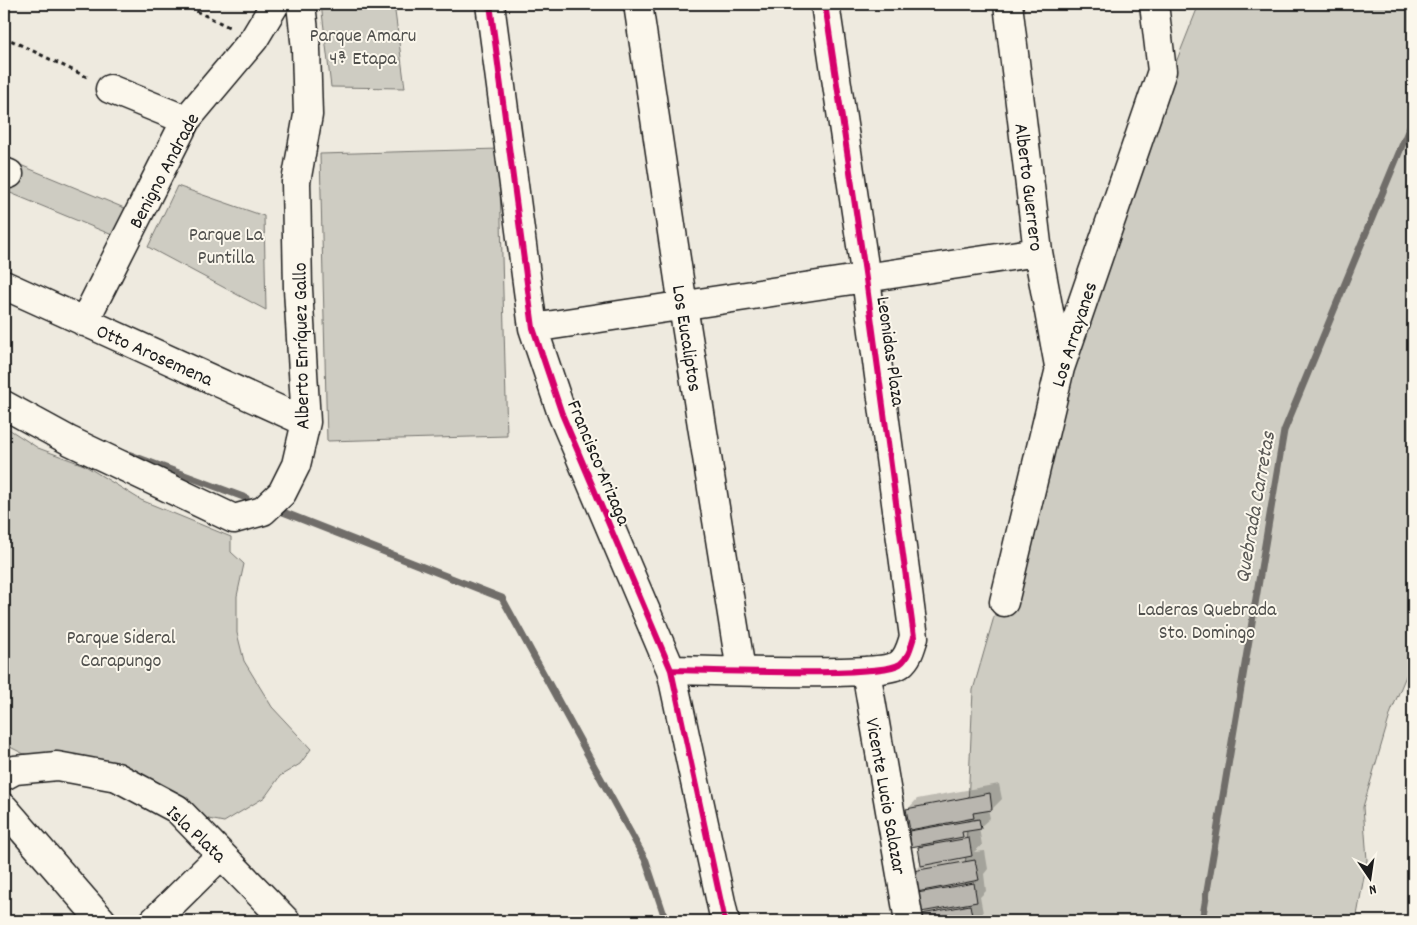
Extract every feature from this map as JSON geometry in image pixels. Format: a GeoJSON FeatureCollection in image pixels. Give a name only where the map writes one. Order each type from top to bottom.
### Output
{"type":"FeatureCollection","features":[{"type":"Feature","properties":{"kind":"street","name":"Benigno Andrade"},"geometry":{"type":"LineString","coordinates":[[84,322],[186,120],[254,39],[275,4]]}},
{"type":"Feature","properties":{"kind":"street","name":"Alberto Enríquez Gallo"},"geometry":{"type":"LineString","coordinates":[[4,405],[70,441],[234,518],[263,511],[282,493],[296,465],[306,422],[298,289],[296,182],[308,115],[306,49],[301,4]]}},
{"type":"Feature","properties":{"kind":"street","name":"Francisco Arizaga"},"geometry":{"type":"LineString","coordinates":[[490,4],[533,328],[562,414],[671,670],[725,921]]}},
{"type":"Feature","properties":{"kind":"street","name":"Los Eucaliptos"},"geometry":{"type":"LineString","coordinates":[[638,4],[682,306],[740,671]]}},
{"type":"Feature","properties":{"kind":"street","name":"Leonidas Plaza"},"geometry":{"type":"LineString","coordinates":[[825,4],[866,279],[914,637],[908,655],[900,665],[866,671]]}},
{"type":"Feature","properties":{"kind":"street","name":"Alberto Guerrero"},"geometry":{"type":"LineString","coordinates":[[1008,4],[1038,252],[1060,368]]}},
{"type":"Feature","properties":{"kind":"street","name":"Los Arrayanes"},"geometry":{"type":"LineString","coordinates":[[1004,602],[1060,368],[1162,71],[1154,4]]}},
{"type":"Feature","properties":{"kind":"street"},"geometry":{"type":"LineString","coordinates":[[110,89],[186,120]]}},
{"type":"Feature","properties":{"kind":"street"},"geometry":{"type":"LineString","coordinates":[[533,328],[1038,252]]}},
{"type":"Feature","properties":{"kind":"street","name":"Otto Arosemena"},"geometry":{"type":"LineString","coordinates":[[4,285],[306,422]]}},
{"type":"Feature","properties":{"kind":"street"},"geometry":{"type":"LineString","coordinates":[[671,670],[866,671]]}},
{"type":"Feature","properties":{"kind":"street","name":"Vicente Lucio Salazar"},"geometry":{"type":"LineString","coordinates":[[866,671],[908,921]]}},
{"type":"Feature","properties":{"kind":"street","name":"Isla Plata"},"geometry":{"type":"LineString","coordinates":[[4,776],[15,770],[57,766],[117,777],[177,809],[286,921]]}},
{"type":"Feature","properties":{"kind":"street"},"geometry":{"type":"LineString","coordinates":[[4,808],[102,921]]}},
{"type":"Feature","properties":{"kind":"street"},"geometry":{"type":"LineString","coordinates":[[154,921],[221,855]]}},
{"type":"Feature","properties":{"kind":"path"},"geometry":{"type":"LineString","coordinates":[[182,4],[254,39]]}},
{"type":"Feature","properties":{"kind":"path"},"geometry":{"type":"LineString","coordinates":[[4,37],[110,89]]}},
{"type":"Feature","properties":{"kind":"green space","name":"Parque Amaru 4ª Etapa"},"geometry":{"type":"Polygon","coordinates":[[[321,4],[394,4],[405,88],[331,87],[321,4]]]}},
{"type":"Feature","properties":{"kind":"green space","name":"Laderas Quebrada Sto. Domingo"},"geometry":{"type":"Polygon","coordinates":[[[1199,4],[1413,4],[1413,659],[1391,712],[1363,807],[1367,860],[1356,921],[963,921],[973,690],[1043,446],[1063,349],[1199,4]]]}},
{"type":"Feature","properties":{"kind":"green space"},"geometry":{"type":"Polygon","coordinates":[[[499,149],[507,436],[327,441],[320,154],[499,149]]]}},
{"type":"Feature","properties":{"kind":"green space"},"geometry":{"type":"Polygon","coordinates":[[[18,164],[134,212],[122,239],[8,192],[18,164]]]}},
{"type":"Feature","properties":{"kind":"green space","name":"Parque La Puntilla"},"geometry":{"type":"Polygon","coordinates":[[[177,186],[264,216],[266,310],[148,247],[177,186]]]}},
{"type":"Feature","properties":{"kind":"green space","name":"Parque Sideral Carapungo"},"geometry":{"type":"Polygon","coordinates":[[[4,426],[38,448],[84,465],[141,500],[231,537],[231,552],[244,564],[237,596],[237,633],[244,661],[272,707],[311,749],[300,764],[280,776],[265,797],[224,822],[198,817],[68,758],[24,754],[4,744],[4,426]]]}},
{"type":"Feature","properties":{"kind":"building"},"geometry":{"type":"Polygon","coordinates":[[[990,793],[992,810],[973,813],[974,818],[910,830],[906,809],[990,793]]]}},
{"type":"Feature","properties":{"kind":"building"},"geometry":{"type":"Polygon","coordinates":[[[979,819],[981,829],[962,832],[963,837],[911,847],[909,831],[979,819]]]}},
{"type":"Feature","properties":{"kind":"building"},"geometry":{"type":"Polygon","coordinates":[[[969,838],[972,856],[921,866],[918,847],[969,838]]]}},
{"type":"Feature","properties":{"kind":"building"},"geometry":{"type":"Polygon","coordinates":[[[975,860],[979,880],[917,892],[913,871],[975,860]]]}},
{"type":"Feature","properties":{"kind":"building"},"geometry":{"type":"Polygon","coordinates":[[[974,883],[977,902],[921,912],[917,893],[974,883]]]}},
{"type":"Feature","properties":{"kind":"building"},"geometry":{"type":"Polygon","coordinates":[[[970,905],[973,921],[923,921],[922,914],[970,905]]]}},
{"type":"Feature","properties":{"kind":"waterway","name":"Quebrada Carretas"},"geometry":{"type":"LineString","coordinates":[[1202,921],[1284,431],[1413,119]]}},
{"type":"Feature","properties":{"kind":"waterway"},"geometry":{"type":"LineString","coordinates":[[128,454],[246,498]]}},
{"type":"Feature","properties":{"kind":"waterway"},"geometry":{"type":"LineString","coordinates":[[283,512],[502,598],[646,861],[666,921]]}},
{"type":"Feature","properties":{"kind":"cycle path"},"geometry":{"type":"LineString","coordinates":[[490,4],[533,328],[562,414],[671,670],[725,921]]}},
{"type":"Feature","properties":{"kind":"cycle path"},"geometry":{"type":"LineString","coordinates":[[671,670],[828,672],[886,668],[900,664],[906,658],[914,637],[866,279],[825,4]]}}]}
